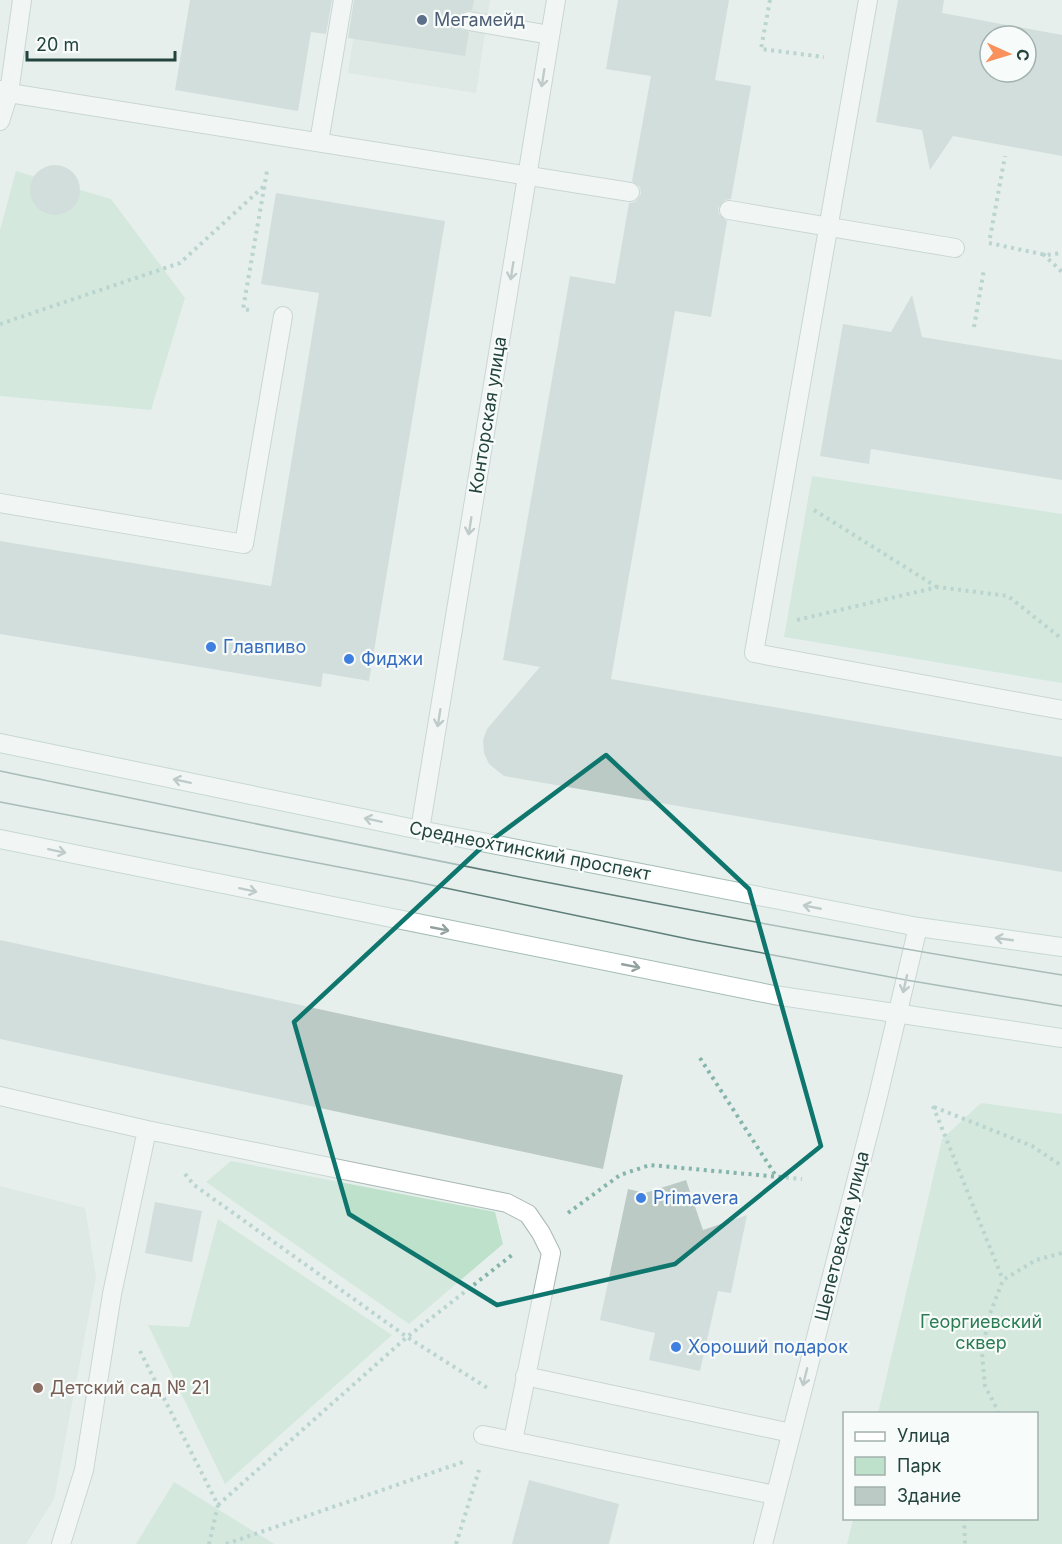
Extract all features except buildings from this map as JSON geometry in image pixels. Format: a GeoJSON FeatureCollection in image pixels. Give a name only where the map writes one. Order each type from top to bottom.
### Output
{"type":"FeatureCollection","features":[{"type":"Feature","properties":{"kind":"main road"},"geometry":{"type":"LineString","coordinates":[[0,121],[22,0]]}},
{"type":"Feature","properties":{"kind":"main road"},"geometry":{"type":"LineString","coordinates":[[319,142],[343,0]]}},
{"type":"Feature","properties":{"kind":"main road","name":"Конторская улица"},"geometry":{"type":"LineString","coordinates":[[420,830],[556,0]]}},
{"type":"Feature","properties":{"kind":"main road"},"geometry":{"type":"LineString","coordinates":[[868,0],[754,653],[1062,710]]}},
{"type":"Feature","properties":{"kind":"main road"},"geometry":{"type":"LineString","coordinates":[[470,21],[550,35]]}},
{"type":"Feature","properties":{"kind":"main road"},"geometry":{"type":"LineString","coordinates":[[4,92],[630,192]]}},
{"type":"Feature","properties":{"kind":"main road"},"geometry":{"type":"LineString","coordinates":[[729,210],[955,248]]}},
{"type":"Feature","properties":{"kind":"main road"},"geometry":{"type":"LineString","coordinates":[[0,503],[244,544],[283,316]]}},
{"type":"Feature","properties":{"kind":"main road","name":"Среднеохтинский проспект"},"geometry":{"type":"LineString","coordinates":[[0,743],[420,830],[918,927],[1062,947]]}},
{"type":"Feature","properties":{"kind":"main road"},"geometry":{"type":"LineString","coordinates":[[0,839],[774,995],[1062,1038]]}},
{"type":"Feature","properties":{"kind":"main road","name":"Шепетовская улица"},"geometry":{"type":"LineString","coordinates":[[763,1544],[918,927]]}},
{"type":"Feature","properties":{"kind":"main road"},"geometry":{"type":"LineString","coordinates":[[1,1099],[507,1203],[528,1214],[541,1233],[550,1253],[513,1441]]}},
{"type":"Feature","properties":{"kind":"main road"},"geometry":{"type":"LineString","coordinates":[[61,1544],[84,1470],[112,1294],[147,1130]]}},
{"type":"Feature","properties":{"kind":"main road"},"geometry":{"type":"LineString","coordinates":[[525,1376],[791,1433]]}},
{"type":"Feature","properties":{"kind":"main road"},"geometry":{"type":"LineString","coordinates":[[483,1435],[775,1495]]}},
{"type":"Feature","properties":{"kind":"path"},"geometry":{"type":"LineString","coordinates":[[770,0],[761,49],[857,61]]}},
{"type":"Feature","properties":{"kind":"path"},"geometry":{"type":"LineString","coordinates":[[274,135],[243,309],[283,316]]}},
{"type":"Feature","properties":{"kind":"path"},"geometry":{"type":"LineString","coordinates":[[987,254],[1005,156]]}},
{"type":"Feature","properties":{"kind":"path"},"geometry":{"type":"LineString","coordinates":[[0,324],[180,263],[264,186]]}},
{"type":"Feature","properties":{"kind":"path"},"geometry":{"type":"LineString","coordinates":[[955,248],[970,239],[1043,254],[1062,253]]}},
{"type":"Feature","properties":{"kind":"path"},"geometry":{"type":"LineString","coordinates":[[1043,254],[1062,272]]}},
{"type":"Feature","properties":{"kind":"path"},"geometry":{"type":"LineString","coordinates":[[974,327],[985,264]]}},
{"type":"Feature","properties":{"kind":"path"},"geometry":{"type":"LineString","coordinates":[[785,473],[813,509],[938,587]]}},
{"type":"Feature","properties":{"kind":"path"},"geometry":{"type":"LineString","coordinates":[[754,653],[792,620],[938,587],[1008,596],[1062,639]]}},
{"type":"Feature","properties":{"kind":"path"},"geometry":{"type":"LineString","coordinates":[[700,1058],[777,1176]]}},
{"type":"Feature","properties":{"kind":"path"},"geometry":{"type":"LineString","coordinates":[[1003,1280],[933,1106],[1032,1146],[1062,1166]]}},
{"type":"Feature","properties":{"kind":"path"},"geometry":{"type":"LineString","coordinates":[[147,1130],[195,1185],[407,1337],[519,1408]]}},
{"type":"Feature","properties":{"kind":"path"},"geometry":{"type":"LineString","coordinates":[[208,1544],[218,1505],[407,1337],[620,1175],[650,1165],[802,1179]]}},
{"type":"Feature","properties":{"kind":"path"},"geometry":{"type":"LineString","coordinates":[[998,1412],[985,1386],[982,1353],[989,1316],[1003,1280],[1036,1260],[1062,1253]]}},
{"type":"Feature","properties":{"kind":"path"},"geometry":{"type":"LineString","coordinates":[[138,1347],[218,1505]]}},
{"type":"Feature","properties":{"kind":"path"},"geometry":{"type":"LineString","coordinates":[[226,1544],[483,1456],[513,1441]]}},
{"type":"Feature","properties":{"kind":"path"},"geometry":{"type":"LineString","coordinates":[[456,1544],[483,1456]]}},
{"type":"Feature","properties":{"kind":"path"},"geometry":{"type":"LineString","coordinates":[[964,1520],[965,1544]]}},
{"type":"Feature","properties":{"kind":"highlighted area"},"geometry":{"type":"Polygon","coordinates":[[[606,755],[749,889],[821,1146],[675,1264],[497,1305],[349,1214],[294,1022],[481,848],[606,755]]]}},
{"type":"Feature","properties":{"kind":"shaded area"},"geometry":{"type":"Polygon","coordinates":[[[359,0],[490,0],[476,93],[348,73],[359,0]]]}},
{"type":"Feature","properties":{"kind":"shaded area","name":"Детский сад № 21"},"geometry":{"type":"Polygon","coordinates":[[[0,1186],[85,1208],[96,1277],[54,1499],[26,1544],[0,1544],[0,1186]]]}},
{"type":"Feature","properties":{"kind":"green space"},"geometry":{"type":"Polygon","coordinates":[[[16,171],[111,199],[185,298],[151,410],[0,396],[0,230],[16,171]]]}},
{"type":"Feature","properties":{"kind":"green space"},"geometry":{"type":"Polygon","coordinates":[[[812,476],[1062,514],[1062,683],[784,637],[812,476]]]}},
{"type":"Feature","properties":{"kind":"green space","name":"Георгиевский сквер"},"geometry":{"type":"Polygon","coordinates":[[[981,1103],[1062,1114],[1062,1544],[847,1544],[853,1520],[1038,1520],[1038,1412],[878,1412],[942,1139],[981,1103]]]}},
{"type":"Feature","properties":{"kind":"green space"},"geometry":{"type":"Polygon","coordinates":[[[231,1161],[495,1212],[503,1244],[409,1324],[206,1182],[231,1161]]]}},
{"type":"Feature","properties":{"kind":"green space"},"geometry":{"type":"Polygon","coordinates":[[[218,1219],[392,1335],[225,1484],[148,1325],[189,1327],[218,1219]]]}},
{"type":"Feature","properties":{"kind":"green space"},"geometry":{"type":"Polygon","coordinates":[[[174,1482],[274,1544],[136,1544],[174,1482]]]}},
{"type":"Feature","properties":{"kind":"tram line"},"geometry":{"type":"LineString","coordinates":[[0,771],[663,905],[1062,975]]}},
{"type":"Feature","properties":{"kind":"tram line"},"geometry":{"type":"LineString","coordinates":[[0,802],[412,881],[693,940],[906,980],[1062,1006]]}},
{"type":"Feature","properties":{"kind":"place","name":"Мегамейд"},"geometry":{"type":"Point","coordinates":[422,20]}},
{"type":"Feature","properties":{"kind":"place","name":"Главпиво"},"geometry":{"type":"Point","coordinates":[211,647]}},
{"type":"Feature","properties":{"kind":"place","name":"Фиджи"},"geometry":{"type":"Point","coordinates":[349,659]}},
{"type":"Feature","properties":{"kind":"place","name":"Primavera"},"geometry":{"type":"Point","coordinates":[641,1198]}},
{"type":"Feature","properties":{"kind":"place","name":"Хороший подарок"},"geometry":{"type":"Point","coordinates":[676,1347]}},
{"type":"Feature","properties":{"kind":"place","name":"Детский сад № 21"},"geometry":{"type":"Point","coordinates":[38,1388]}}]}
